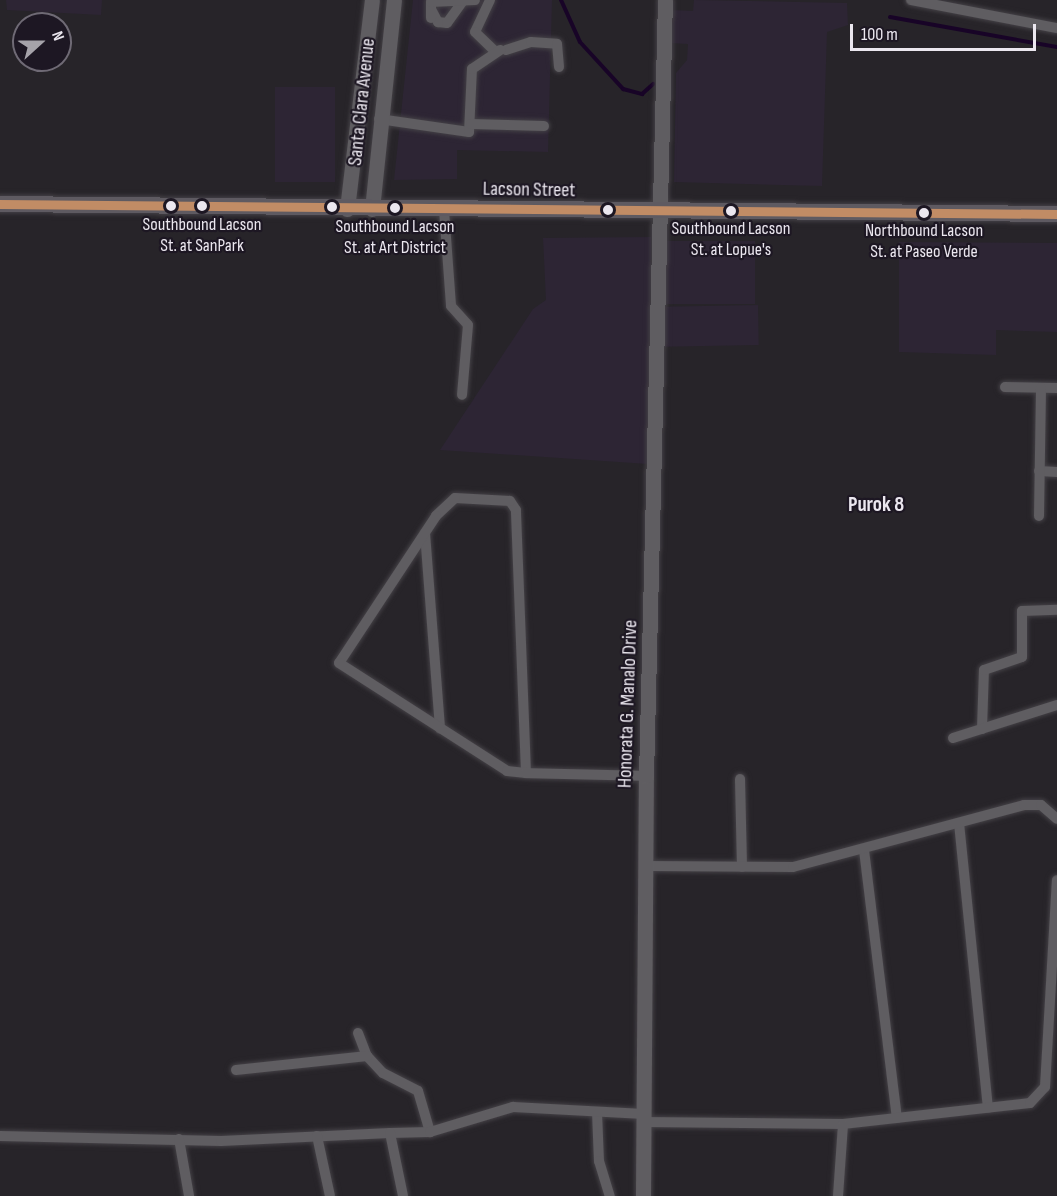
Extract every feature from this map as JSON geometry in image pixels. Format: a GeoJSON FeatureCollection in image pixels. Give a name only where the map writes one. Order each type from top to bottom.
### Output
{"type":"FeatureCollection","features":[{"type":"Feature","properties":{"kind":"main road","name":"Lacson Street"},"geometry":{"type":"LineString","coordinates":[[0,204],[659,213],[1057,214]]}},
{"type":"Feature","properties":{"kind":"street","name":"Santa Clara Avenue"},"geometry":{"type":"LineString","coordinates":[[346,209],[372,0]]}},
{"type":"Feature","properties":{"kind":"street","name":"Santa Clara Avenue"},"geometry":{"type":"LineString","coordinates":[[372,209],[379,118],[394,0]]}},
{"type":"Feature","properties":{"kind":"street"},"geometry":{"type":"LineString","coordinates":[[463,1],[447,23],[438,22],[431,14],[431,2],[475,0]]}},
{"type":"Feature","properties":{"kind":"street"},"geometry":{"type":"LineString","coordinates":[[490,0],[475,32],[500,50]]}},
{"type":"Feature","properties":{"kind":"street","name":"Honorata G. Manalo Drive"},"geometry":{"type":"LineString","coordinates":[[643,1196],[646,776],[664,0]]}},
{"type":"Feature","properties":{"kind":"street"},"geometry":{"type":"LineString","coordinates":[[913,0],[1057,28]]}},
{"type":"Feature","properties":{"kind":"street"},"geometry":{"type":"LineString","coordinates":[[379,118],[454,132],[470,132],[472,69],[500,50],[531,42],[557,44],[559,67]]}},
{"type":"Feature","properties":{"kind":"street"},"geometry":{"type":"LineString","coordinates":[[471,124],[544,126]]}},
{"type":"Feature","properties":{"kind":"street"},"geometry":{"type":"LineString","coordinates":[[444,210],[451,306],[468,325],[462,395]]}},
{"type":"Feature","properties":{"kind":"street"},"geometry":{"type":"LineString","coordinates":[[1005,387],[1057,388]]}},
{"type":"Feature","properties":{"kind":"street"},"geometry":{"type":"LineString","coordinates":[[1039,516],[1041,388]]}},
{"type":"Feature","properties":{"kind":"street"},"geometry":{"type":"LineString","coordinates":[[1039,471],[1057,472]]}},
{"type":"Feature","properties":{"kind":"street"},"geometry":{"type":"LineString","coordinates":[[526,773],[515,506],[510,501],[455,498],[425,533],[339,663],[507,771],[526,773],[646,776]]}},
{"type":"Feature","properties":{"kind":"street"},"geometry":{"type":"LineString","coordinates":[[425,533],[440,728]]}},
{"type":"Feature","properties":{"kind":"street"},"geometry":{"type":"LineString","coordinates":[[982,729],[984,670],[1022,657],[1022,611],[1057,610]]}},
{"type":"Feature","properties":{"kind":"street"},"geometry":{"type":"LineString","coordinates":[[953,738],[1057,705]]}},
{"type":"Feature","properties":{"kind":"street"},"geometry":{"type":"LineString","coordinates":[[740,779],[742,867]]}},
{"type":"Feature","properties":{"kind":"street"},"geometry":{"type":"LineString","coordinates":[[646,866],[793,867],[1034,804],[1057,819]]}},
{"type":"Feature","properties":{"kind":"street"},"geometry":{"type":"LineString","coordinates":[[959,823],[988,1108]]}},
{"type":"Feature","properties":{"kind":"street"},"geometry":{"type":"LineString","coordinates":[[864,850],[897,1118]]}},
{"type":"Feature","properties":{"kind":"street"},"geometry":{"type":"LineString","coordinates":[[0,1136],[179,1139],[430,1132],[513,1107],[597,1112],[644,1118],[843,1124],[1030,1102],[1045,1087],[1057,880]]}},
{"type":"Feature","properties":{"kind":"street"},"geometry":{"type":"LineString","coordinates":[[358,1033],[367,1056],[383,1073],[416,1089],[430,1132]]}},
{"type":"Feature","properties":{"kind":"street"},"geometry":{"type":"LineString","coordinates":[[236,1070],[367,1056]]}},
{"type":"Feature","properties":{"kind":"street"},"geometry":{"type":"LineString","coordinates":[[597,1112],[599,1161],[610,1196]]}},
{"type":"Feature","properties":{"kind":"street"},"geometry":{"type":"LineString","coordinates":[[837,1196],[843,1124]]}},
{"type":"Feature","properties":{"kind":"street"},"geometry":{"type":"LineString","coordinates":[[390,1133],[403,1196]]}},
{"type":"Feature","properties":{"kind":"street"},"geometry":{"type":"LineString","coordinates":[[317,1136],[330,1196]]}},
{"type":"Feature","properties":{"kind":"street"},"geometry":{"type":"LineString","coordinates":[[179,1139],[189,1196]]}},
{"type":"Feature","properties":{"kind":"shaded area"},"geometry":{"type":"Polygon","coordinates":[[[6,0],[102,0],[101,15],[7,10],[6,0]]]}},
{"type":"Feature","properties":{"kind":"shaded area"},"geometry":{"type":"Polygon","coordinates":[[[413,0],[552,0],[548,152],[457,150],[457,179],[394,180],[413,0]]]}},
{"type":"Feature","properties":{"kind":"shaded area"},"geometry":{"type":"Polygon","coordinates":[[[694,0],[847,3],[848,25],[827,32],[822,186],[674,182],[676,73],[687,60],[688,44],[670,43],[672,10],[693,11],[694,0]]]}},
{"type":"Feature","properties":{"kind":"shaded area"},"geometry":{"type":"Polygon","coordinates":[[[275,87],[335,87],[335,182],[275,182],[275,87]]]}},
{"type":"Feature","properties":{"kind":"shaded area"},"geometry":{"type":"Polygon","coordinates":[[[651,237],[648,464],[440,450],[533,309],[546,300],[543,238],[651,237]]]}},
{"type":"Feature","properties":{"kind":"shaded area"},"geometry":{"type":"Polygon","coordinates":[[[665,241],[755,241],[755,304],[665,304],[665,241]]]}},
{"type":"Feature","properties":{"kind":"shaded area"},"geometry":{"type":"Polygon","coordinates":[[[899,242],[1057,243],[1057,332],[996,330],[996,355],[899,352],[899,242]]]}},
{"type":"Feature","properties":{"kind":"shaded area"},"geometry":{"type":"Polygon","coordinates":[[[758,305],[759,345],[664,347],[663,307],[758,305]]]}},
{"type":"Feature","properties":{"kind":"waterway"},"geometry":{"type":"LineString","coordinates":[[561,0],[580,42],[623,89],[642,94],[653,84]]}},
{"type":"Feature","properties":{"kind":"waterway"},"geometry":{"type":"LineString","coordinates":[[890,17],[1057,47]]}},
{"type":"Feature","properties":{"kind":"transit line"},"geometry":{"type":"LineString","coordinates":[[0,204],[1057,214]]}},
{"type":"Feature","properties":{"kind":"place","name":"Southbound Lacson St. at SanPark"},"geometry":{"type":"Point","coordinates":[202,206]}},
{"type":"Feature","properties":{"kind":"place","name":"Southbound Lacson St. at Art District"},"geometry":{"type":"Point","coordinates":[395,208]}},
{"type":"Feature","properties":{"kind":"place","name":"Southbound Lacson St. at Lopue's"},"geometry":{"type":"Point","coordinates":[731,211]}},
{"type":"Feature","properties":{"kind":"place","name":"Northbound Lacson St. at Paseo Verde"},"geometry":{"type":"Point","coordinates":[924,213]}},
{"type":"Feature","properties":{"kind":"district","name":"Purok 8"},"geometry":{"type":"Point","coordinates":[876,505]}}]}
